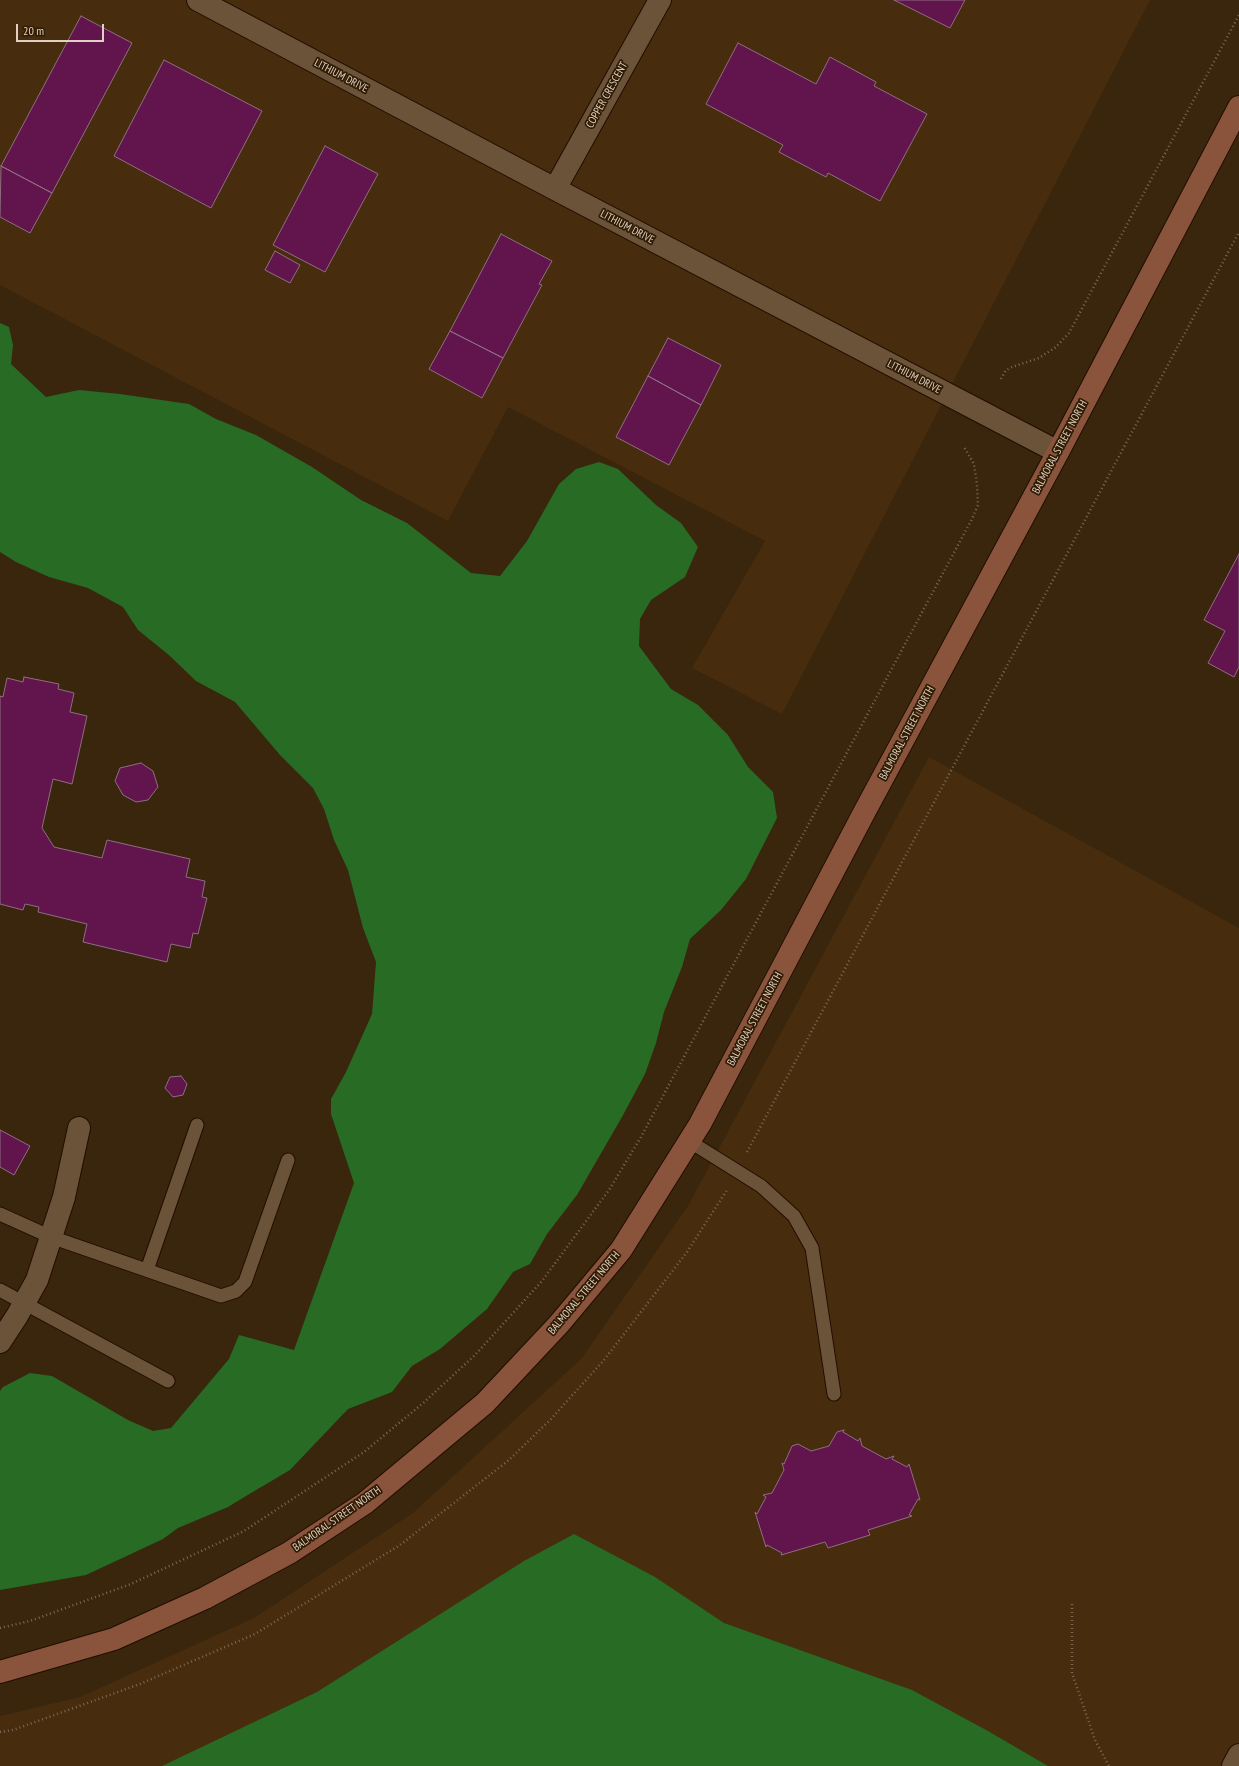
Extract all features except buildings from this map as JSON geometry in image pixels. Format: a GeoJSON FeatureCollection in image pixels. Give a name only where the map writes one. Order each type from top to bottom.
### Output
{"type":"FeatureCollection","features":[{"type":"Feature","properties":{"kind":"main road","name":"BALMORAL STREET NORTH"},"geometry":{"type":"LineString","coordinates":[[0,1672],[114,1639],[205,1598],[289,1553],[365,1503],[485,1403],[559,1324],[621,1250],[700,1124],[862,816],[1058,452],[1239,107]]}},
{"type":"Feature","properties":{"kind":"street","name":"LITHIUM DRIVE"},"geometry":{"type":"LineString","coordinates":[[198,0],[555,189],[1058,452]]}},
{"type":"Feature","properties":{"kind":"street","name":"COPPER CRESCENT"},"geometry":{"type":"LineString","coordinates":[[555,189],[660,0]]}},
{"type":"Feature","properties":{"kind":"street"},"geometry":{"type":"LineString","coordinates":[[0,1342],[38,1280],[64,1197],[79,1128]]}},
{"type":"Feature","properties":{"kind":"street"},"geometry":{"type":"LineString","coordinates":[[1233,1766],[1239,1755]]}},
{"type":"Feature","properties":{"kind":"lane"},"geometry":{"type":"LineString","coordinates":[[147,1270],[197,1125]]}},
{"type":"Feature","properties":{"kind":"lane"},"geometry":{"type":"LineString","coordinates":[[689,1141],[761,1186],[794,1216],[812,1248],[834,1394]]}},
{"type":"Feature","properties":{"kind":"lane"},"geometry":{"type":"LineString","coordinates":[[0,1214],[51,1238],[221,1296],[236,1291],[245,1282],[288,1160]]}},
{"type":"Feature","properties":{"kind":"lane"},"geometry":{"type":"LineString","coordinates":[[0,1290],[168,1381]]}},
{"type":"Feature","properties":{"kind":"path"},"geometry":{"type":"LineString","coordinates":[[1001,379],[1006,370],[1039,358],[1056,347],[1069,333],[1239,14]]}},
{"type":"Feature","properties":{"kind":"path"},"geometry":{"type":"LineString","coordinates":[[0,1628],[30,1620],[131,1584],[244,1531],[364,1452],[422,1404],[475,1355],[542,1281],[609,1190],[641,1137],[972,519],[978,505],[977,485],[974,464],[964,447]]}},
{"type":"Feature","properties":{"kind":"path"},"geometry":{"type":"LineString","coordinates":[[1072,1604],[1072,1673],[1095,1740],[1109,1766]]}},
{"type":"Feature","properties":{"kind":"shaded area"},"geometry":{"type":"Polygon","coordinates":[[[0,0],[1150,0],[782,714],[692,668],[765,541],[508,407],[448,521],[0,285],[0,0]]]}},
{"type":"Feature","properties":{"kind":"shaded area"},"geometry":{"type":"Polygon","coordinates":[[[929,757],[1239,928],[1239,1766],[0,1766],[0,1716],[80,1697],[254,1618],[413,1513],[581,1359],[688,1206],[929,757]]]}},
{"type":"Feature","properties":{"kind":"green space"},"geometry":{"type":"Polygon","coordinates":[[[0,323],[9,327],[13,345],[11,364],[46,397],[79,390],[120,394],[189,404],[216,419],[256,435],[312,467],[361,500],[407,523],[471,573],[500,576],[527,541],[559,484],[576,469],[599,462],[618,469],[656,505],[681,523],[698,547],[685,577],[651,600],[640,619],[639,646],[671,689],[698,705],[728,735],[748,767],[773,792],[777,818],[746,879],[721,910],[690,939],[682,967],[664,1012],[656,1043],[645,1074],[577,1195],[547,1234],[530,1264],[513,1272],[487,1309],[440,1349],[412,1366],[392,1392],[348,1409],[290,1470],[228,1507],[178,1528],[163,1539],[86,1575],[0,1590],[0,1391],[3,1387],[30,1373],[52,1376],[128,1420],[153,1431],[171,1428],[229,1359],[239,1335],[294,1350],[354,1183],[331,1114],[331,1099],[346,1072],[372,1014],[376,962],[363,928],[348,870],[334,840],[324,809],[313,788],[280,755],[235,702],[196,681],[170,656],[138,630],[123,607],[88,588],[49,577],[16,562],[0,552],[0,323]]]}},
{"type":"Feature","properties":{"kind":"green space"},"geometry":{"type":"Polygon","coordinates":[[[574,1534],[655,1577],[724,1623],[912,1690],[988,1731],[1048,1766],[162,1766],[317,1692],[524,1561],[574,1534]]]}}]}
